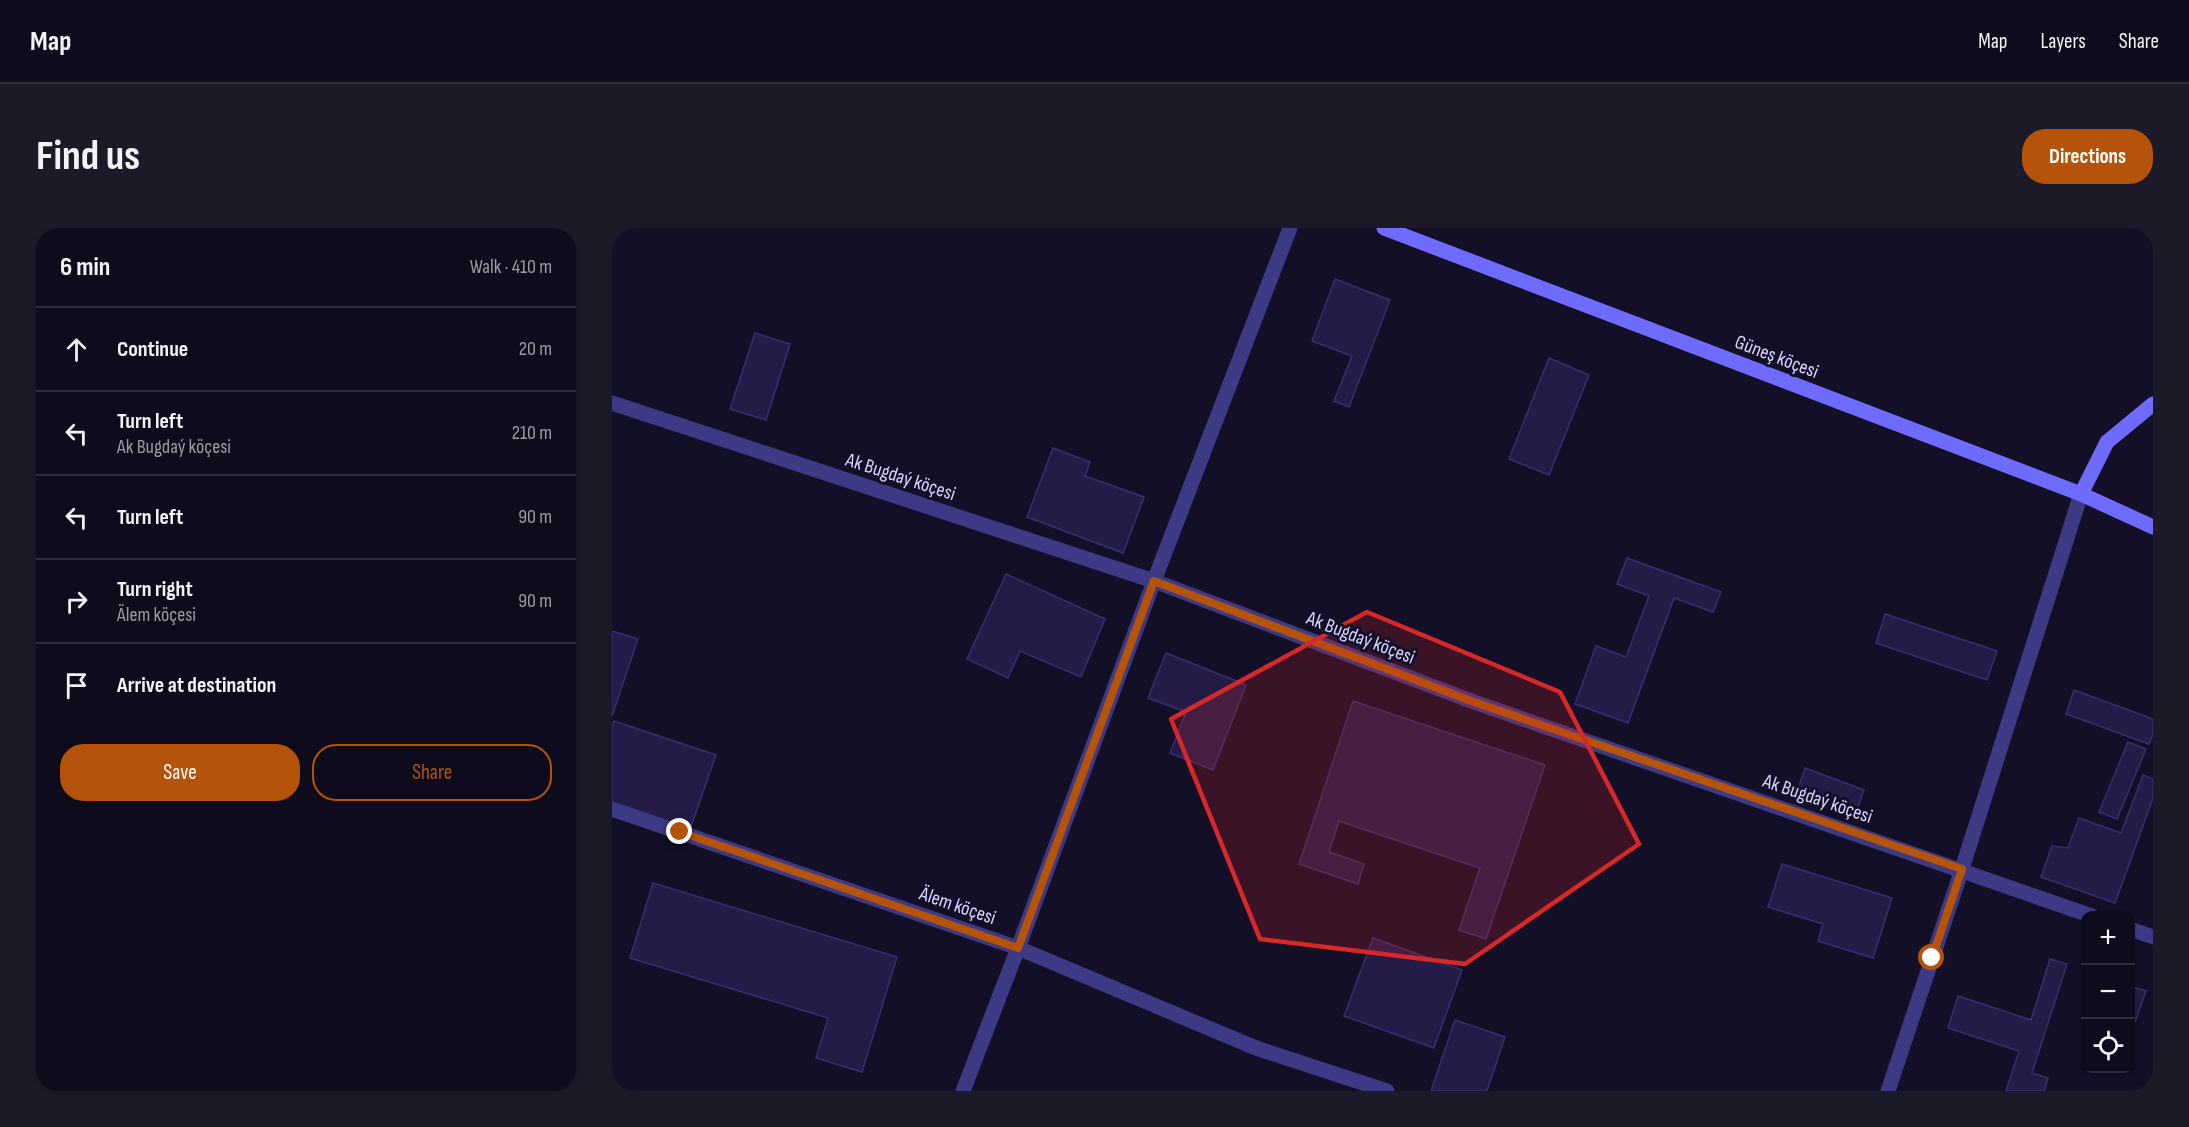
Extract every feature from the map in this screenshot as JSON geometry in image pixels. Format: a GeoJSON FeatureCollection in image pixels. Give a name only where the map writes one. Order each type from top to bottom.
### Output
{"type":"FeatureCollection","features":[{"type":"Feature","properties":{"kind":"street"},"geometry":{"type":"LineString","coordinates":[[963,1091],[1154,581],[1290,228]]}},
{"type":"Feature","properties":{"kind":"street","name":"Güneş köçesi"},"geometry":{"type":"LineString","coordinates":[[1384,228],[2081,494],[2153,527]]}},
{"type":"Feature","properties":{"kind":"street","name":"Ak Bugdaý köçesi"},"geometry":{"type":"LineString","coordinates":[[612,403],[1154,581],[1474,702],[2081,911]]}},
{"type":"Feature","properties":{"kind":"street"},"geometry":{"type":"LineString","coordinates":[[1888,1091],[1962,869],[2081,494],[2107,442],[2153,404]]}},
{"type":"Feature","properties":{"kind":"street","name":"Älem köçesi"},"geometry":{"type":"LineString","coordinates":[[612,809],[1018,948],[1256,1048],[1387,1091]]}},
{"type":"Feature","properties":{"kind":"street"},"geometry":{"type":"LineString","coordinates":[[2135,931],[2153,937]]}},
{"type":"Feature","properties":{"kind":"highlighted area"},"geometry":{"type":"Polygon","coordinates":[[[1367,612],[1560,692],[1639,844],[1465,964],[1260,939],[1171,719],[1367,612]]]}},
{"type":"Feature","properties":{"kind":"building"},"geometry":{"type":"Polygon","coordinates":[[[1335,279],[1390,300],[1349,407],[1334,401],[1352,356],[1312,341],[1335,279]]]}},
{"type":"Feature","properties":{"kind":"building"},"geometry":{"type":"Polygon","coordinates":[[[755,333],[790,344],[766,420],[730,409],[755,333]]]}},
{"type":"Feature","properties":{"kind":"building"},"geometry":{"type":"Polygon","coordinates":[[[1549,358],[1589,375],[1549,475],[1509,459],[1549,358]]]}},
{"type":"Feature","properties":{"kind":"building"},"geometry":{"type":"Polygon","coordinates":[[[1053,448],[1090,462],[1085,476],[1144,497],[1123,553],[1027,517],[1053,448]]]}},
{"type":"Feature","properties":{"kind":"building"},"geometry":{"type":"Polygon","coordinates":[[[1627,558],[1721,592],[1713,612],[1674,598],[1628,723],[1575,704],[1596,646],[1626,657],[1649,596],[1617,584],[1627,558]]]}},
{"type":"Feature","properties":{"kind":"building"},"geometry":{"type":"Polygon","coordinates":[[[1006,574],[1105,619],[1081,677],[1020,651],[1008,678],[967,659],[1006,574]]]}},
{"type":"Feature","properties":{"kind":"building"},"geometry":{"type":"Polygon","coordinates":[[[1885,614],[1997,651],[1987,680],[1876,643],[1885,614]]]}},
{"type":"Feature","properties":{"kind":"building"},"geometry":{"type":"Polygon","coordinates":[[[612,631],[638,639],[612,716],[612,631]]]}},
{"type":"Feature","properties":{"kind":"building"},"geometry":{"type":"Polygon","coordinates":[[[1166,653],[1246,685],[1213,770],[1170,753],[1186,712],[1148,698],[1166,653]]]}},
{"type":"Feature","properties":{"kind":"building"},"geometry":{"type":"Polygon","coordinates":[[[2074,690],[2153,719],[2153,734],[2149,744],[2066,714],[2074,690]]]}},
{"type":"Feature","properties":{"kind":"building"},"geometry":{"type":"Polygon","coordinates":[[[1353,701],[1545,765],[1486,939],[1459,930],[1480,868],[1339,821],[1329,852],[1364,864],[1358,884],[1299,864],[1353,701]]]}},
{"type":"Feature","properties":{"kind":"building"},"geometry":{"type":"Polygon","coordinates":[[[614,721],[716,755],[688,835],[612,809],[612,727],[614,721]]]}},
{"type":"Feature","properties":{"kind":"building"},"geometry":{"type":"Polygon","coordinates":[[[2128,742],[2146,749],[2117,819],[2099,812],[2128,742]]]}},
{"type":"Feature","properties":{"kind":"building"},"geometry":{"type":"Polygon","coordinates":[[[1805,768],[1864,790],[1858,807],[1799,786],[1805,768]]]}},
{"type":"Feature","properties":{"kind":"building"},"geometry":{"type":"Polygon","coordinates":[[[2143,775],[2153,779],[2153,798],[2115,903],[2041,877],[2052,846],[2068,848],[2079,818],[2121,833],[2143,775]]]}},
{"type":"Feature","properties":{"kind":"building"},"geometry":{"type":"Polygon","coordinates":[[[1782,864],[1892,898],[1873,958],[1818,941],[1823,924],[1768,907],[1782,864]]]}},
{"type":"Feature","properties":{"kind":"building"},"geometry":{"type":"Polygon","coordinates":[[[653,883],[897,957],[862,1072],[816,1058],[828,1018],[630,958],[653,883]]]}},
{"type":"Feature","properties":{"kind":"building"},"geometry":{"type":"Polygon","coordinates":[[[1373,938],[1462,970],[1434,1048],[1344,1016],[1373,938]]]}},
{"type":"Feature","properties":{"kind":"building"},"geometry":{"type":"Polygon","coordinates":[[[2050,959],[2067,964],[2032,1073],[2048,1078],[2044,1091],[2006,1091],[2019,1051],[1948,1028],[1958,996],[2031,1020],[2050,959]]]}},
{"type":"Feature","properties":{"kind":"building"},"geometry":{"type":"Polygon","coordinates":[[[2135,988],[2146,991],[2135,1022],[2135,988]]]}},
{"type":"Feature","properties":{"kind":"building"},"geometry":{"type":"Polygon","coordinates":[[[1455,1020],[1505,1037],[1487,1091],[1431,1091],[1455,1020]]]}},
{"type":"Feature","properties":{"kind":"route"},"geometry":{"type":"LineString","coordinates":[[680,832],[1018,948],[1154,581],[1474,702],[1962,869],[1932,958]]}}]}
